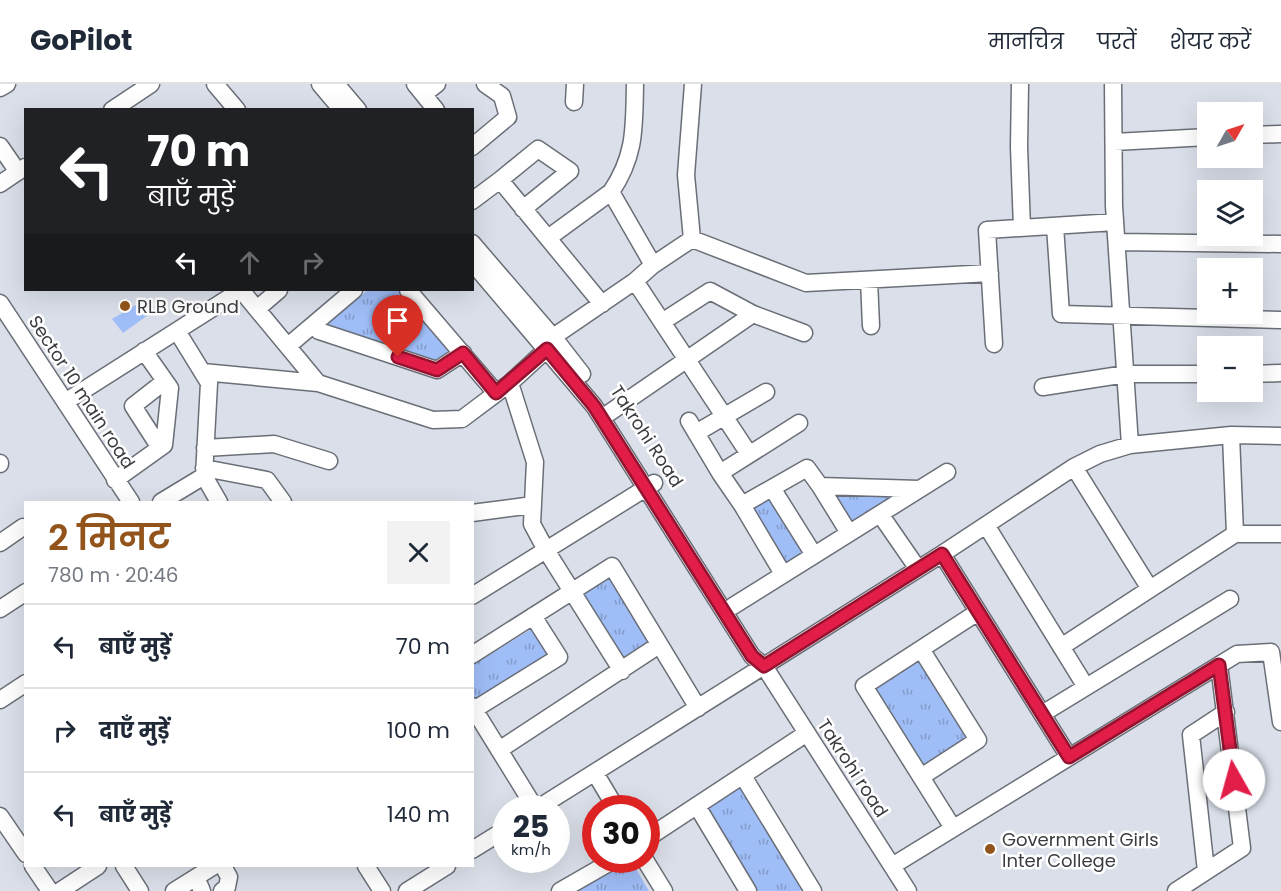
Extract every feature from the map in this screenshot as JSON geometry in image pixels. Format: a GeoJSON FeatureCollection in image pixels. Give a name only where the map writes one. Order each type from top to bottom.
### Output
{"type":"FeatureCollection","features":[{"type":"Feature","properties":{"kind":"street"},"geometry":{"type":"LineString","coordinates":[[0,88],[7,84]]}},
{"type":"Feature","properties":{"kind":"street"},"geometry":{"type":"LineString","coordinates":[[116,108],[151,84]]}},
{"type":"Feature","properties":{"kind":"street"},"geometry":{"type":"LineString","coordinates":[[215,84],[235,108]]}},
{"type":"Feature","properties":{"kind":"street"},"geometry":{"type":"LineString","coordinates":[[320,84],[340,108]]}},
{"type":"Feature","properties":{"kind":"street"},"geometry":{"type":"LineString","coordinates":[[336,84],[356,108]]}},
{"type":"Feature","properties":{"kind":"street"},"geometry":{"type":"LineString","coordinates":[[474,145],[508,117],[506,90],[485,84]]}},
{"type":"Feature","properties":{"kind":"street"},"geometry":{"type":"LineString","coordinates":[[574,84],[574,102]]}},
{"type":"Feature","properties":{"kind":"street"},"geometry":{"type":"LineString","coordinates":[[548,238],[611,192],[619,180],[633,143],[635,84]]}},
{"type":"Feature","properties":{"kind":"street"},"geometry":{"type":"LineString","coordinates":[[692,239],[686,175],[693,84]]}},
{"type":"Feature","properties":{"kind":"street"},"geometry":{"type":"LineString","coordinates":[[1020,84],[1019,147],[1022,228]]}},
{"type":"Feature","properties":{"kind":"street"},"geometry":{"type":"LineString","coordinates":[[1113,84],[1115,222],[1130,445]]}},
{"type":"Feature","properties":{"kind":"street"},"geometry":{"type":"LineString","coordinates":[[425,87],[435,108]]}},
{"type":"Feature","properties":{"kind":"street"},"geometry":{"type":"LineString","coordinates":[[1263,135],[1281,134]]}},
{"type":"Feature","properties":{"kind":"street"},"geometry":{"type":"LineString","coordinates":[[1114,142],[1197,138]]}},
{"type":"Feature","properties":{"kind":"street"},"geometry":{"type":"LineString","coordinates":[[0,146],[22,170],[0,184]]}},
{"type":"Feature","properties":{"kind":"street"},"geometry":{"type":"LineString","coordinates":[[474,200],[538,150],[570,171],[523,209]]}},
{"type":"Feature","properties":{"kind":"street"},"geometry":{"type":"LineString","coordinates":[[500,180],[602,304]]}},
{"type":"Feature","properties":{"kind":"street"},"geometry":{"type":"LineString","coordinates":[[611,192],[653,265]]}},
{"type":"Feature","properties":{"kind":"street"},"geometry":{"type":"LineString","coordinates":[[994,344],[987,230],[1115,222]]}},
{"type":"Feature","properties":{"kind":"street"},"geometry":{"type":"LineString","coordinates":[[1055,226],[1061,314],[1281,320]]}},
{"type":"Feature","properties":{"kind":"street"},"geometry":{"type":"LineString","coordinates":[[203,372],[318,383],[433,420],[462,419],[503,388],[550,343],[635,281],[653,265],[692,239]]}},
{"type":"Feature","properties":{"kind":"street"},"geometry":{"type":"LineString","coordinates":[[692,239],[806,283],[990,273]]}},
{"type":"Feature","properties":{"kind":"street"},"geometry":{"type":"LineString","coordinates":[[1117,242],[1281,244]]}},
{"type":"Feature","properties":{"kind":"street","name":"Takrohi Road"},"geometry":{"type":"LineString","coordinates":[[474,246],[550,343],[609,413],[650,486],[761,649],[764,666]]}},
{"type":"Feature","properties":{"kind":"street"},"geometry":{"type":"LineString","coordinates":[[474,264],[550,343],[650,486],[752,656],[764,666]]}},
{"type":"Feature","properties":{"kind":"street"},"geometry":{"type":"LineString","coordinates":[[869,280],[871,326]]}},
{"type":"Feature","properties":{"kind":"street"},"geometry":{"type":"LineString","coordinates":[[635,281],[749,454]]}},
{"type":"Feature","properties":{"kind":"street"},"geometry":{"type":"LineString","coordinates":[[65,402],[239,291]]}},
{"type":"Feature","properties":{"kind":"street"},"geometry":{"type":"LineString","coordinates":[[242,291],[318,383]]}},
{"type":"Feature","properties":{"kind":"street"},"geometry":{"type":"LineString","coordinates":[[257,309],[278,291]]}},
{"type":"Feature","properties":{"kind":"street"},"geometry":{"type":"LineString","coordinates":[[288,346],[353,291]]}},
{"type":"Feature","properties":{"kind":"street"},"geometry":{"type":"LineString","coordinates":[[409,291],[463,353],[503,388],[535,462],[532,524],[622,671]]}},
{"type":"Feature","properties":{"kind":"street"},"geometry":{"type":"LineString","coordinates":[[662,322],[710,291],[753,314],[804,333]]}},
{"type":"Feature","properties":{"kind":"street","name":"Sector 10 main road"},"geometry":{"type":"LineString","coordinates":[[0,303],[130,501]]}},
{"type":"Feature","properties":{"kind":"street"},"geometry":{"type":"LineString","coordinates":[[609,413],[753,314]]}},
{"type":"Feature","properties":{"kind":"street"},"geometry":{"type":"LineString","coordinates":[[313,325],[319,331],[437,370],[463,353]]}},
{"type":"Feature","properties":{"kind":"street"},"geometry":{"type":"LineString","coordinates":[[177,331],[209,383],[204,472],[218,501]]}},
{"type":"Feature","properties":{"kind":"street"},"geometry":{"type":"LineString","coordinates":[[116,480],[164,445],[170,388],[144,351]]}},
{"type":"Feature","properties":{"kind":"street"},"geometry":{"type":"LineString","coordinates":[[1263,374],[1281,373]]}},
{"type":"Feature","properties":{"kind":"street"},"geometry":{"type":"LineString","coordinates":[[1043,387],[1126,374],[1197,374]]}},
{"type":"Feature","properties":{"kind":"street"},"geometry":{"type":"LineString","coordinates":[[160,448],[133,406],[165,381]]}},
{"type":"Feature","properties":{"kind":"street"},"geometry":{"type":"LineString","coordinates":[[766,392],[724,416],[692,427],[783,574]]}},
{"type":"Feature","properties":{"kind":"street"},"geometry":{"type":"LineString","coordinates":[[720,473],[799,423]]}},
{"type":"Feature","properties":{"kind":"street"},"geometry":{"type":"LineString","coordinates":[[1231,435],[1235,534]]}},
{"type":"Feature","properties":{"kind":"street"},"geometry":{"type":"LineString","coordinates":[[558,795],[942,554],[1074,468],[1100,454],[1130,445],[1231,435],[1281,436]]}},
{"type":"Feature","properties":{"kind":"street"},"geometry":{"type":"LineString","coordinates":[[205,448],[274,444],[329,460]]}},
{"type":"Feature","properties":{"kind":"street"},"geometry":{"type":"LineString","coordinates":[[742,505],[807,468],[849,533]]}},
{"type":"Feature","properties":{"kind":"street"},"geometry":{"type":"LineString","coordinates":[[1074,468],[1150,589]]}},
{"type":"Feature","properties":{"kind":"street"},"geometry":{"type":"LineString","coordinates":[[162,501],[204,472],[267,480],[282,501]]}},
{"type":"Feature","properties":{"kind":"street"},"geometry":{"type":"LineString","coordinates":[[733,606],[947,472]]}},
{"type":"Feature","properties":{"kind":"street"},"geometry":{"type":"LineString","coordinates":[[474,595],[650,486]]}},
{"type":"Feature","properties":{"kind":"street"},"geometry":{"type":"LineString","coordinates":[[820,486],[919,489]]}},
{"type":"Feature","properties":{"kind":"street"},"geometry":{"type":"LineString","coordinates":[[772,488],[814,555]]}},
{"type":"Feature","properties":{"kind":"street"},"geometry":{"type":"LineString","coordinates":[[474,513],[533,505]]}},
{"type":"Feature","properties":{"kind":"street"},"geometry":{"type":"LineString","coordinates":[[880,514],[918,569]]}},
{"type":"Feature","properties":{"kind":"street"},"geometry":{"type":"LineString","coordinates":[[986,525],[1086,687]]}},
{"type":"Feature","properties":{"kind":"street"},"geometry":{"type":"LineString","coordinates":[[0,543],[23,527]]}},
{"type":"Feature","properties":{"kind":"street"},"geometry":{"type":"LineString","coordinates":[[1061,647],[1235,534],[1281,534]]}},
{"type":"Feature","properties":{"kind":"street"},"geometry":{"type":"LineString","coordinates":[[942,554],[1069,757]]}},
{"type":"Feature","properties":{"kind":"street"},"geometry":{"type":"LineString","coordinates":[[474,654],[612,566],[698,708]]}},
{"type":"Feature","properties":{"kind":"street"},"geometry":{"type":"LineString","coordinates":[[2,604],[24,593]]}},
{"type":"Feature","properties":{"kind":"street"},"geometry":{"type":"LineString","coordinates":[[1042,714],[1230,599]]}},
{"type":"Feature","properties":{"kind":"street"},"geometry":{"type":"LineString","coordinates":[[953,828],[864,686],[978,612]]}},
{"type":"Feature","properties":{"kind":"street"},"geometry":{"type":"LineString","coordinates":[[474,708],[559,657],[533,616]]}},
{"type":"Feature","properties":{"kind":"street"},"geometry":{"type":"LineString","coordinates":[[499,750],[660,645]]}},
{"type":"Feature","properties":{"kind":"street"},"geometry":{"type":"LineString","coordinates":[[921,649],[978,741],[921,777]]}},
{"type":"Feature","properties":{"kind":"street"},"geometry":{"type":"LineString","coordinates":[[892,866],[1237,654],[1271,652],[1281,722]]}},
{"type":"Feature","properties":{"kind":"street"},"geometry":{"type":"LineString","coordinates":[[1176,891],[1242,848],[1219,665]]}},
{"type":"Feature","properties":{"kind":"street","name":"Takrohi road"},"geometry":{"type":"LineString","coordinates":[[764,666],[908,891]]}},
{"type":"Feature","properties":{"kind":"street"},"geometry":{"type":"LineString","coordinates":[[0,700],[24,684]]}},
{"type":"Feature","properties":{"kind":"street"},"geometry":{"type":"LineString","coordinates":[[474,711],[528,795]]}},
{"type":"Feature","properties":{"kind":"street"},"geometry":{"type":"LineString","coordinates":[[1206,871],[1191,735],[1226,712]]}},
{"type":"Feature","properties":{"kind":"street"},"geometry":{"type":"LineString","coordinates":[[660,830],[807,733]]}},
{"type":"Feature","properties":{"kind":"street"},"geometry":{"type":"LineString","coordinates":[[595,773],[608,795]]}},
{"type":"Feature","properties":{"kind":"street"},"geometry":{"type":"LineString","coordinates":[[743,776],[812,891]]}},
{"type":"Feature","properties":{"kind":"street"},"geometry":{"type":"LineString","coordinates":[[697,806],[748,891]]}},
{"type":"Feature","properties":{"kind":"street"},"geometry":{"type":"LineString","coordinates":[[0,816],[24,851]]}},
{"type":"Feature","properties":{"kind":"street"},"geometry":{"type":"LineString","coordinates":[[474,849],[492,838]]}},
{"type":"Feature","properties":{"kind":"street"},"geometry":{"type":"LineString","coordinates":[[34,867],[50,891]]}},
{"type":"Feature","properties":{"kind":"street"},"geometry":{"type":"LineString","coordinates":[[60,891],[96,867]]}},
{"type":"Feature","properties":{"kind":"street"},"geometry":{"type":"LineString","coordinates":[[125,867],[140,891]]}},
{"type":"Feature","properties":{"kind":"street"},"geometry":{"type":"LineString","coordinates":[[174,891],[199,884],[213,867]]}},
{"type":"Feature","properties":{"kind":"street"},"geometry":{"type":"LineString","coordinates":[[222,891],[227,887],[229,877],[224,867]]}},
{"type":"Feature","properties":{"kind":"street"},"geometry":{"type":"LineString","coordinates":[[367,867],[382,891]]}},
{"type":"Feature","properties":{"kind":"street"},"geometry":{"type":"LineString","coordinates":[[407,891],[445,867]]}},
{"type":"Feature","properties":{"kind":"street"},"geometry":{"type":"LineString","coordinates":[[560,891],[591,873]]}},
{"type":"Feature","properties":{"kind":"street"},"geometry":{"type":"LineString","coordinates":[[653,873],[664,891]]}},
{"type":"Feature","properties":{"kind":"green space"},"geometry":{"type":"Polygon","coordinates":[[[367,291],[404,291],[454,351],[435,364],[325,324],[367,291]]]}},
{"type":"Feature","properties":{"kind":"green space"},"geometry":{"type":"Polygon","coordinates":[[[149,297],[155,310],[123,333],[112,319],[149,297]]]}},
{"type":"Feature","properties":{"kind":"green space"},"geometry":{"type":"Polygon","coordinates":[[[824,488],[906,491],[849,527],[824,488]]]}},
{"type":"Feature","properties":{"kind":"green space"},"geometry":{"type":"Polygon","coordinates":[[[769,493],[807,553],[782,567],[746,506],[769,493]]]}},
{"type":"Feature","properties":{"kind":"green space"},"geometry":{"type":"Polygon","coordinates":[[[611,578],[651,643],[623,661],[582,595],[611,578]]]}},
{"type":"Feature","properties":{"kind":"green space"},"geometry":{"type":"Polygon","coordinates":[[[533,628],[548,654],[474,700],[474,664],[533,628]]]}},
{"type":"Feature","properties":{"kind":"green space"},"geometry":{"type":"Polygon","coordinates":[[[918,656],[973,739],[923,770],[871,687],[918,656]]]}},
{"type":"Feature","properties":{"kind":"green space"},"geometry":{"type":"Polygon","coordinates":[[[740,787],[803,889],[800,891],[755,891],[706,809],[740,787]]]}},
{"type":"Feature","properties":{"kind":"green space"},"geometry":{"type":"Polygon","coordinates":[[[597,873],[639,873],[649,891],[566,891],[597,873]]]}},
{"type":"Feature","properties":{"kind":"place","name":"RLB Ground"},"geometry":{"type":"Point","coordinates":[125,306]}},
{"type":"Feature","properties":{"kind":"place","name":"Government Girls Inter College"},"geometry":{"type":"Point","coordinates":[990,849]}},
{"type":"Feature","properties":{"kind":"route"},"geometry":{"type":"LineString","coordinates":[[398,357],[437,370],[463,353],[496,393],[547,349],[594,406],[752,656],[764,666],[942,554],[1069,757],[1219,665],[1234,780]]}}]}
